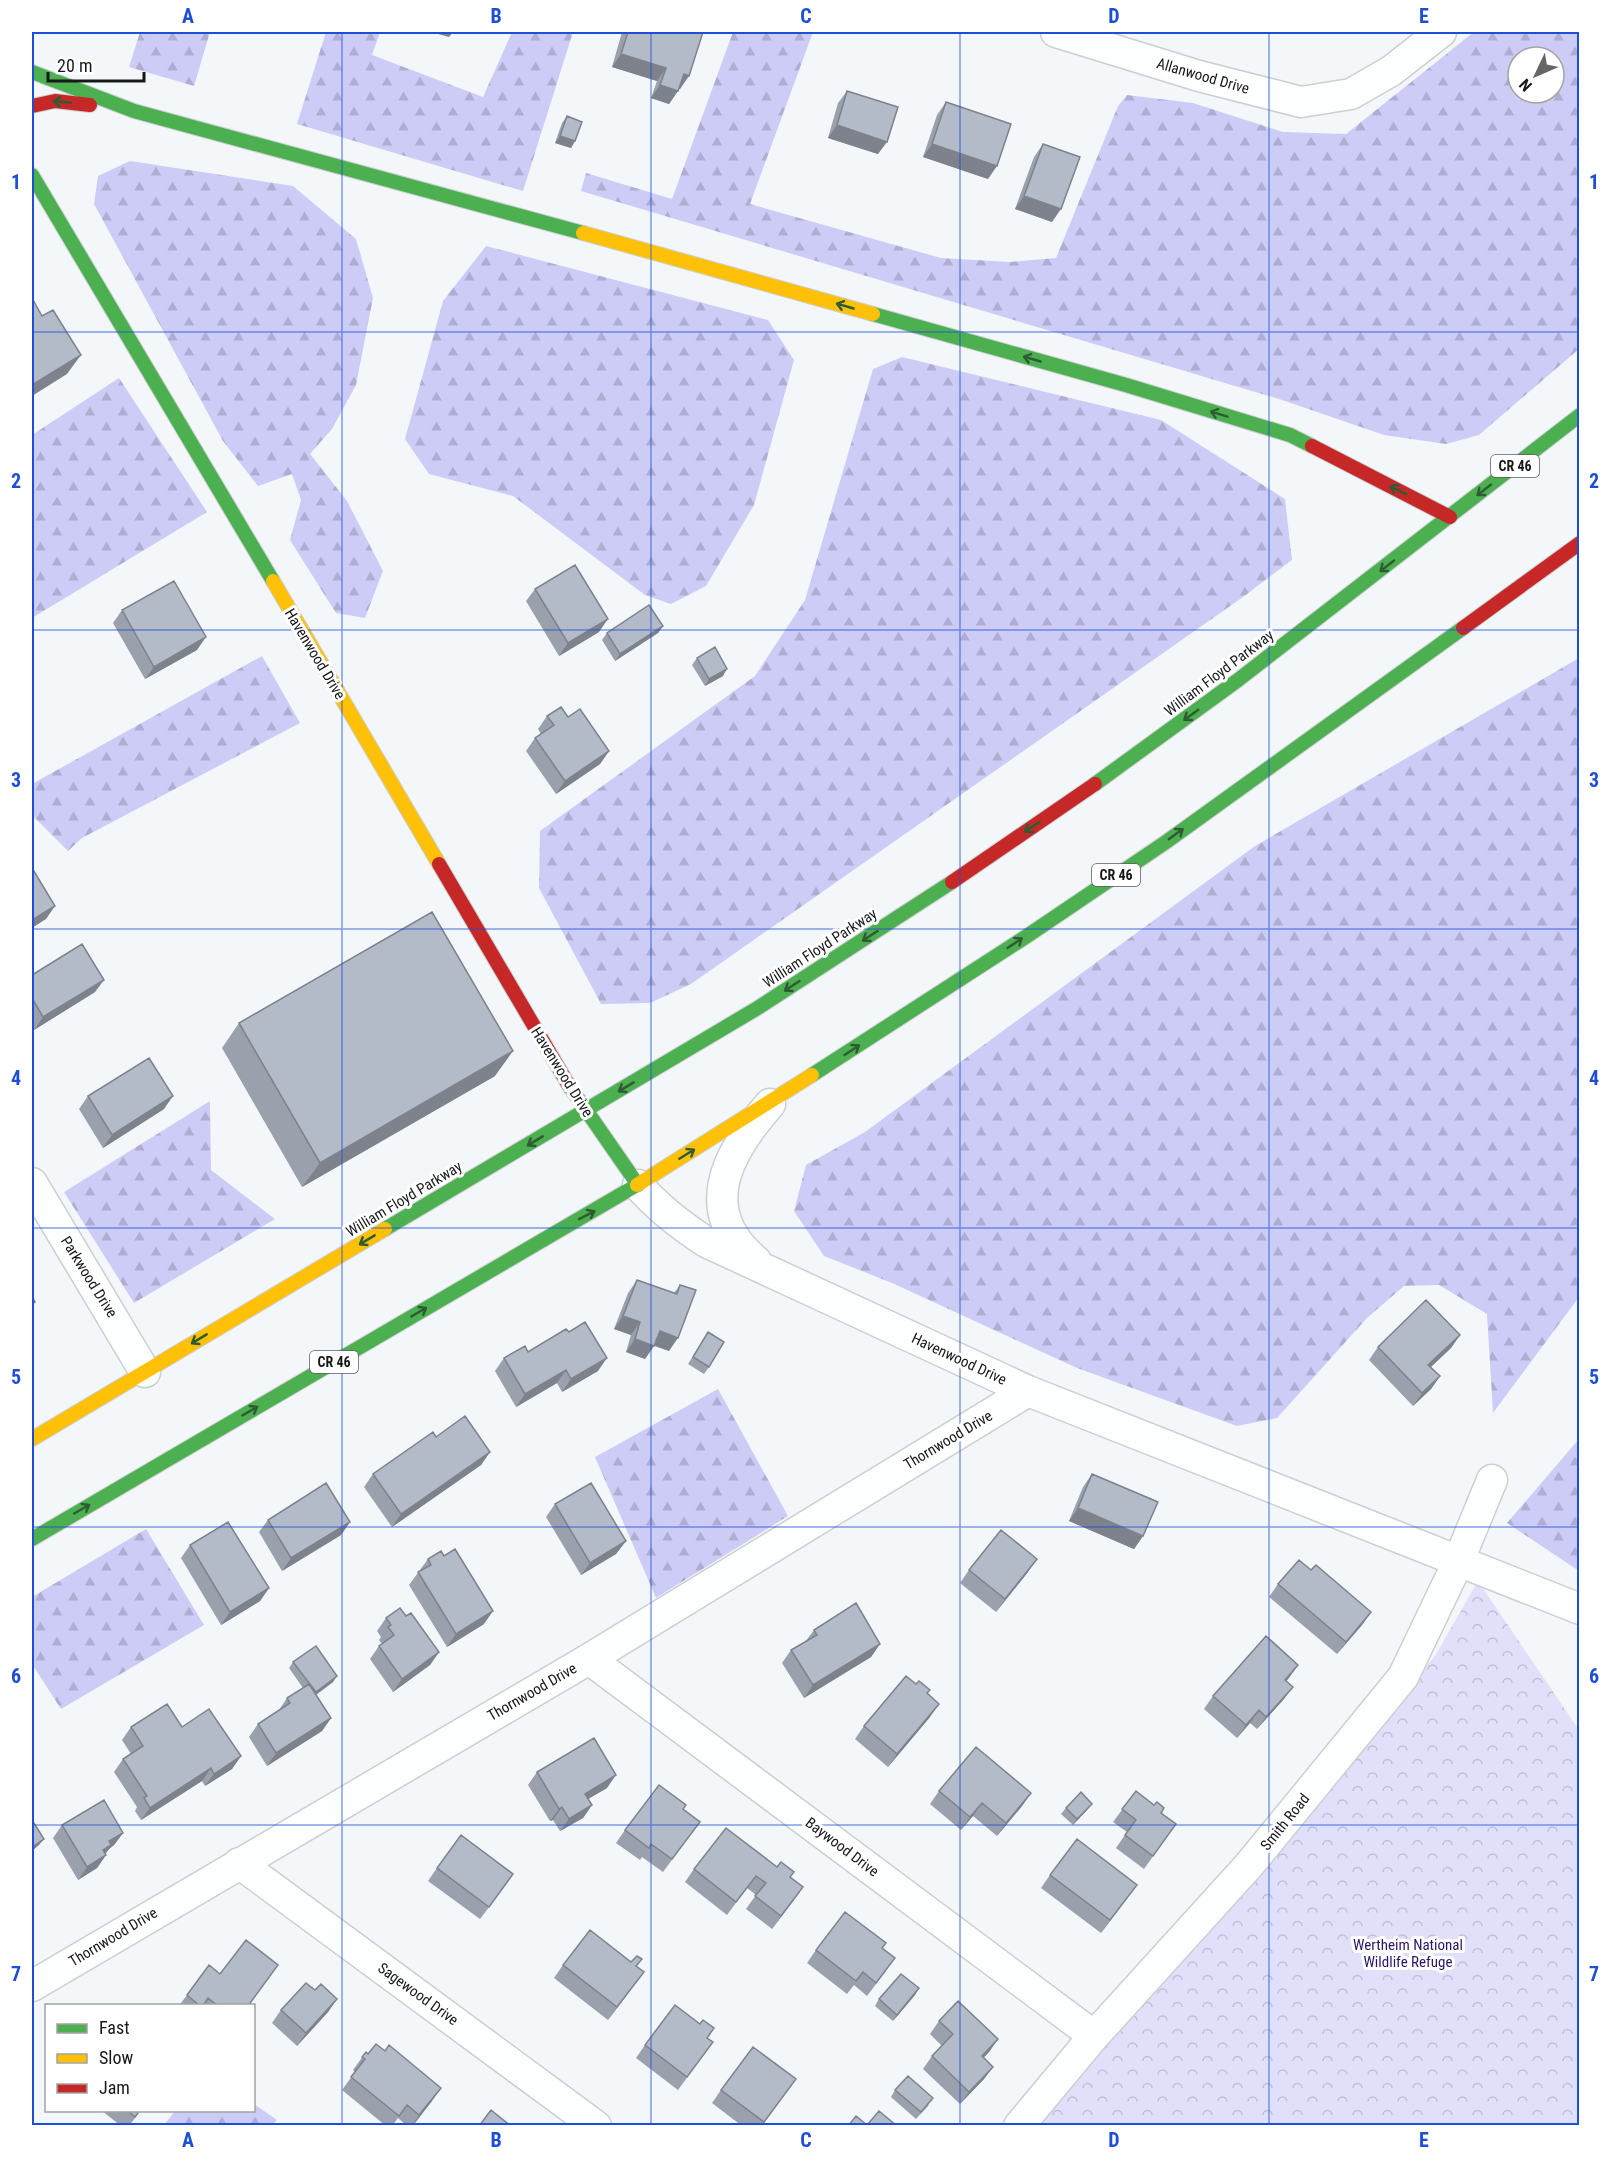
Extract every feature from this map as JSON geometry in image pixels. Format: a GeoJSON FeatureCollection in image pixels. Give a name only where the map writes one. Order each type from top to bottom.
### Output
{"type":"FeatureCollection","features":[{"type":"Feature","properties":{"kind":"main road"},"geometry":{"type":"LineString","coordinates":[[32,72],[134,111],[448,195],[1114,382],[1290,435],[1450,517]]}},
{"type":"Feature","properties":{"kind":"main road"},"geometry":{"type":"LineString","coordinates":[[32,106],[55,101],[134,111]]}},
{"type":"Feature","properties":{"kind":"main road","name":"Havenwood Drive"},"geometry":{"type":"LineString","coordinates":[[32,175],[358,725],[561,1074],[638,1185]]}},
{"type":"Feature","properties":{"kind":"main road","name":"William Floyd Parkway"},"geometry":{"type":"LineString","coordinates":[[32,1439],[756,1009],[938,892],[1100,781],[1276,652],[1580,415]]}},
{"type":"Feature","properties":{"kind":"main road","name":"CR 46"},"geometry":{"type":"LineString","coordinates":[[32,1539],[589,1213],[603,1207],[971,973],[1165,842],[1580,543]]}},
{"type":"Feature","properties":{"kind":"street","name":"Allanwood Drive"},"geometry":{"type":"LineString","coordinates":[[1056,32],[1199,76],[1301,102],[1351,94],[1391,71],[1441,32]]}},
{"type":"Feature","properties":{"kind":"street"},"geometry":{"type":"LineString","coordinates":[[765,1269],[738,1243],[727,1223],[721,1204],[722,1185],[729,1165],[756,1119],[774,1099]]}},
{"type":"Feature","properties":{"kind":"street","name":"Parkwood Drive"},"geometry":{"type":"LineString","coordinates":[[32,1183],[145,1372]]}},
{"type":"Feature","properties":{"kind":"street","name":"Havenwood Drive"},"geometry":{"type":"LineString","coordinates":[[638,1185],[656,1206],[706,1242],[1028,1390],[1580,1609]]}},
{"type":"Feature","properties":{"kind":"street","name":"Thornwood Drive"},"geometry":{"type":"LineString","coordinates":[[32,1986],[589,1659],[1028,1390]]}},
{"type":"Feature","properties":{"kind":"street","name":"Smith Road"},"geometry":{"type":"LineString","coordinates":[[1019,2126],[1094,2036],[1250,1864],[1403,1677],[1459,1560],[1492,1480]]}},
{"type":"Feature","properties":{"kind":"street","name":"Baywood Drive"},"geometry":{"type":"LineString","coordinates":[[589,1659],[1094,2036]]}},
{"type":"Feature","properties":{"kind":"street","name":"Sagewood Drive"},"geometry":{"type":"LineString","coordinates":[[239,1863],[596,2126]]}},
{"type":"Feature","properties":{"kind":"green space"},"geometry":{"type":"Polygon","coordinates":[[[140,32],[210,32],[194,86],[129,67],[140,32]]]}},
{"type":"Feature","properties":{"kind":"green space"},"geometry":{"type":"Polygon","coordinates":[[[326,32],[380,32],[372,55],[483,97],[512,32],[573,32],[523,191],[297,124],[326,32]]]}},
{"type":"Feature","properties":{"kind":"green space"},"geometry":{"type":"Polygon","coordinates":[[[733,32],[813,32],[750,204],[941,258],[1010,262],[1056,258],[1118,106],[1127,95],[1193,103],[1283,132],[1346,134],[1474,32],[1579,32],[1579,349],[1479,435],[1446,444],[1384,435],[1279,399],[581,191],[586,173],[672,199],[733,32]]]}},
{"type":"Feature","properties":{"kind":"green space"},"geometry":{"type":"Polygon","coordinates":[[[130,161],[293,186],[356,239],[373,298],[356,385],[332,429],[310,454],[347,501],[383,571],[365,618],[336,613],[290,540],[301,500],[292,474],[258,486],[223,441],[94,204],[98,176],[130,161]]]}},
{"type":"Feature","properties":{"kind":"green space"},"geometry":{"type":"Polygon","coordinates":[[[486,246],[768,320],[794,360],[754,505],[706,586],[671,604],[645,595],[513,496],[429,474],[405,439],[443,301],[486,246]]]}},
{"type":"Feature","properties":{"kind":"green space"},"geometry":{"type":"Polygon","coordinates":[[[902,357],[1161,420],[1285,499],[1292,560],[1243,597],[691,984],[650,1003],[601,1004],[539,888],[540,831],[755,676],[805,600],[873,369],[902,357]]]}},
{"type":"Feature","properties":{"kind":"green space"},"geometry":{"type":"Polygon","coordinates":[[[119,378],[207,512],[32,618],[32,435],[119,378]]]}},
{"type":"Feature","properties":{"kind":"green space"},"geometry":{"type":"Polygon","coordinates":[[[262,656],[300,723],[82,838],[68,851],[32,815],[32,784],[262,656]]]}},
{"type":"Feature","properties":{"kind":"green space"},"geometry":{"type":"Polygon","coordinates":[[[1579,658],[1579,1297],[1493,1413],[1487,1314],[1439,1285],[1404,1286],[1367,1318],[1277,1418],[1237,1426],[1077,1368],[892,1283],[824,1256],[794,1211],[806,1165],[865,1132],[1255,846],[1579,658]]]}},
{"type":"Feature","properties":{"kind":"green space"},"geometry":{"type":"Polygon","coordinates":[[[210,1101],[211,1170],[275,1219],[134,1303],[64,1192],[210,1101]]]}},
{"type":"Feature","properties":{"kind":"green space"},"geometry":{"type":"Polygon","coordinates":[[[718,1389],[788,1516],[656,1598],[595,1457],[718,1389]]]}},
{"type":"Feature","properties":{"kind":"green space"},"geometry":{"type":"Polygon","coordinates":[[[1579,1439],[1579,1571],[1507,1523],[1579,1439]]]}},
{"type":"Feature","properties":{"kind":"green space"},"geometry":{"type":"Polygon","coordinates":[[[146,1529],[204,1625],[61,1709],[32,1664],[32,1597],[146,1529]]]}},
{"type":"Feature","properties":{"kind":"green space","name":"Wertheim National Wildlife Refuge"},"geometry":{"type":"Polygon","coordinates":[[[1478,1581],[1579,1730],[1579,2125],[1036,2126],[1435,1656],[1478,1581]]]}},
{"type":"Feature","properties":{"kind":"green space"},"geometry":{"type":"Polygon","coordinates":[[[255,2105],[277,2120],[272,2125],[164,2125],[174,2112],[255,2112],[255,2105]]]}},
{"type":"Feature","properties":{"kind":"building"},"geometry":{"type":"Polygon","coordinates":[[[628,32],[703,32],[689,76],[684,74],[678,91],[660,85],[666,68],[621,54],[628,32]]]}},
{"type":"Feature","properties":{"kind":"building"},"geometry":{"type":"Polygon","coordinates":[[[847,91],[898,107],[887,142],[837,125],[847,91]]]}},
{"type":"Feature","properties":{"kind":"building"},"geometry":{"type":"Polygon","coordinates":[[[946,102],[1011,124],[997,166],[932,144],[946,102]]]}},
{"type":"Feature","properties":{"kind":"building"},"geometry":{"type":"Polygon","coordinates":[[[567,116],[582,122],[575,141],[560,136],[567,116]]]}},
{"type":"Feature","properties":{"kind":"building"},"geometry":{"type":"Polygon","coordinates":[[[1043,144],[1080,157],[1061,209],[1024,196],[1043,144]]]}},
{"type":"Feature","properties":{"kind":"building"},"geometry":{"type":"Polygon","coordinates":[[[32,298],[42,316],[53,310],[81,355],[32,385],[32,298]]]}},
{"type":"Feature","properties":{"kind":"building"},"geometry":{"type":"Polygon","coordinates":[[[575,565],[608,619],[568,643],[535,589],[575,565]]]}},
{"type":"Feature","properties":{"kind":"building"},"geometry":{"type":"Polygon","coordinates":[[[174,581],[206,637],[154,667],[122,610],[174,581]]]}},
{"type":"Feature","properties":{"kind":"building"},"geometry":{"type":"Polygon","coordinates":[[[649,605],[663,626],[620,654],[607,633],[649,605]]]}},
{"type":"Feature","properties":{"kind":"building"},"geometry":{"type":"Polygon","coordinates":[[[715,647],[727,669],[709,679],[697,658],[715,647]]]}},
{"type":"Feature","properties":{"kind":"building"},"geometry":{"type":"Polygon","coordinates":[[[561,707],[568,717],[580,709],[609,751],[565,781],[535,738],[554,725],[547,716],[561,707]]]}},
{"type":"Feature","properties":{"kind":"building"},"geometry":{"type":"Polygon","coordinates":[[[32,868],[55,906],[32,920],[32,868]]]}},
{"type":"Feature","properties":{"kind":"building"},"geometry":{"type":"Polygon","coordinates":[[[432,912],[513,1051],[320,1163],[239,1023],[432,912]]]}},
{"type":"Feature","properties":{"kind":"building"},"geometry":{"type":"Polygon","coordinates":[[[82,944],[104,980],[43,1017],[32,998],[32,975],[82,944]]]}},
{"type":"Feature","properties":{"kind":"building"},"geometry":{"type":"Polygon","coordinates":[[[149,1058],[173,1096],[112,1135],[88,1096],[149,1058]]]}},
{"type":"Feature","properties":{"kind":"building"},"geometry":{"type":"Polygon","coordinates":[[[637,1280],[677,1294],[680,1285],[696,1290],[678,1338],[660,1331],[654,1346],[635,1339],[640,1322],[623,1316],[637,1280]]]}},
{"type":"Feature","properties":{"kind":"building"},"geometry":{"type":"Polygon","coordinates":[[[1426,1300],[1460,1335],[1428,1365],[1440,1376],[1422,1393],[1378,1347],[1426,1300]]]}},
{"type":"Feature","properties":{"kind":"building"},"geometry":{"type":"Polygon","coordinates":[[[585,1322],[607,1358],[571,1379],[566,1370],[525,1394],[504,1358],[525,1346],[528,1352],[566,1329],[569,1332],[585,1322]]]}},
{"type":"Feature","properties":{"kind":"building"},"geometry":{"type":"Polygon","coordinates":[[[708,1332],[724,1342],[709,1367],[693,1357],[708,1332]]]}},
{"type":"Feature","properties":{"kind":"building"},"geometry":{"type":"Polygon","coordinates":[[[465,1416],[490,1452],[401,1514],[373,1474],[433,1432],[436,1437],[465,1416]]]}},
{"type":"Feature","properties":{"kind":"building"},"geometry":{"type":"Polygon","coordinates":[[[1092,1474],[1158,1502],[1143,1536],[1078,1508],[1092,1474]]]}},
{"type":"Feature","properties":{"kind":"building"},"geometry":{"type":"Polygon","coordinates":[[[326,1483],[350,1522],[291,1558],[268,1520],[326,1483]]]}},
{"type":"Feature","properties":{"kind":"building"},"geometry":{"type":"Polygon","coordinates":[[[591,1483],[626,1541],[590,1563],[555,1504],[591,1483]]]}},
{"type":"Feature","properties":{"kind":"building"},"geometry":{"type":"Polygon","coordinates":[[[228,1522],[269,1588],[230,1612],[190,1545],[228,1522]]]}},
{"type":"Feature","properties":{"kind":"building"},"geometry":{"type":"Polygon","coordinates":[[[1001,1530],[1037,1559],[1005,1599],[969,1570],[1001,1530]]]}},
{"type":"Feature","properties":{"kind":"building"},"geometry":{"type":"Polygon","coordinates":[[[455,1549],[493,1611],[456,1634],[418,1572],[431,1565],[428,1559],[441,1551],[444,1556],[455,1549]]]}},
{"type":"Feature","properties":{"kind":"building"},"geometry":{"type":"Polygon","coordinates":[[[1299,1560],[1311,1570],[1316,1565],[1371,1612],[1346,1642],[1278,1584],[1299,1560]]]}},
{"type":"Feature","properties":{"kind":"building"},"geometry":{"type":"Polygon","coordinates":[[[856,1603],[880,1644],[813,1685],[791,1650],[817,1635],[814,1630],[856,1603]]]}},
{"type":"Feature","properties":{"kind":"building"},"geometry":{"type":"Polygon","coordinates":[[[400,1608],[406,1616],[411,1613],[439,1652],[402,1679],[379,1646],[394,1635],[388,1627],[391,1625],[386,1618],[400,1608]]]}},
{"type":"Feature","properties":{"kind":"building"},"geometry":{"type":"Polygon","coordinates":[[[1266,1636],[1298,1665],[1285,1680],[1293,1687],[1266,1717],[1259,1710],[1246,1725],[1213,1696],[1266,1636]]]}},
{"type":"Feature","properties":{"kind":"building"},"geometry":{"type":"Polygon","coordinates":[[[316,1646],[337,1676],[316,1692],[293,1662],[316,1646]]]}},
{"type":"Feature","properties":{"kind":"building"},"geometry":{"type":"Polygon","coordinates":[[[906,1676],[916,1684],[919,1681],[930,1690],[927,1693],[939,1704],[897,1754],[864,1726],[906,1676]]]}},
{"type":"Feature","properties":{"kind":"building"},"geometry":{"type":"Polygon","coordinates":[[[309,1684],[331,1718],[276,1753],[258,1724],[290,1703],[287,1698],[309,1684]]]}},
{"type":"Feature","properties":{"kind":"building"},"geometry":{"type":"Polygon","coordinates":[[[167,1704],[182,1727],[209,1709],[241,1756],[214,1774],[211,1768],[150,1808],[144,1798],[147,1796],[123,1759],[143,1746],[131,1727],[167,1704]]]}},
{"type":"Feature","properties":{"kind":"building"},"geometry":{"type":"Polygon","coordinates":[[[594,1738],[616,1775],[585,1794],[592,1805],[569,1819],[562,1807],[559,1809],[537,1772],[594,1738]]]}},
{"type":"Feature","properties":{"kind":"building"},"geometry":{"type":"Polygon","coordinates":[[[976,1747],[1031,1793],[1006,1823],[982,1803],[970,1817],[939,1791],[976,1747]]]}},
{"type":"Feature","properties":{"kind":"building"},"geometry":{"type":"Polygon","coordinates":[[[659,1785],[686,1805],[683,1809],[700,1822],[672,1859],[651,1844],[649,1848],[625,1830],[659,1785]]]}},
{"type":"Feature","properties":{"kind":"building"},"geometry":{"type":"Polygon","coordinates":[[[1136,1791],[1154,1805],[1157,1802],[1164,1808],[1161,1813],[1176,1824],[1153,1856],[1125,1835],[1136,1820],[1122,1809],[1136,1791]]]}},
{"type":"Feature","properties":{"kind":"building"},"geometry":{"type":"Polygon","coordinates":[[[1081,1792],[1092,1804],[1077,1819],[1066,1808],[1081,1792]]]}},
{"type":"Feature","properties":{"kind":"building"},"geometry":{"type":"Polygon","coordinates":[[[104,1800],[123,1833],[109,1841],[111,1845],[103,1850],[106,1855],[87,1867],[62,1825],[104,1800]]]}},
{"type":"Feature","properties":{"kind":"building"},"geometry":{"type":"Polygon","coordinates":[[[32,1820],[44,1839],[32,1847],[32,1820]]]}},
{"type":"Feature","properties":{"kind":"building"},"geometry":{"type":"Polygon","coordinates":[[[726,1828],[777,1867],[781,1862],[794,1872],[790,1877],[803,1887],[781,1916],[755,1896],[766,1883],[756,1876],[736,1902],[694,1869],[726,1828]]]}},
{"type":"Feature","properties":{"kind":"building"},"geometry":{"type":"Polygon","coordinates":[[[461,1835],[513,1874],[489,1907],[437,1868],[461,1835]]]}},
{"type":"Feature","properties":{"kind":"building"},"geometry":{"type":"Polygon","coordinates":[[[1077,1839],[1137,1885],[1110,1920],[1050,1875],[1077,1839]]]}},
{"type":"Feature","properties":{"kind":"building"},"geometry":{"type":"Polygon","coordinates":[[[845,1912],[886,1943],[882,1948],[895,1958],[876,1983],[863,1972],[856,1981],[816,1950],[845,1912]]]}},
{"type":"Feature","properties":{"kind":"building"},"geometry":{"type":"Polygon","coordinates":[[[590,1930],[631,1962],[637,1956],[642,1959],[636,1966],[644,1972],[617,2007],[563,1965],[590,1930]]]}},
{"type":"Feature","properties":{"kind":"building"},"geometry":{"type":"Polygon","coordinates":[[[246,1940],[278,1965],[249,2004],[216,2004],[208,1998],[204,2004],[198,2004],[187,1995],[209,1965],[220,1974],[246,1940]]]}},
{"type":"Feature","properties":{"kind":"building"},"geometry":{"type":"Polygon","coordinates":[[[901,1974],[919,1988],[897,2015],[879,1999],[901,1974]]]}},
{"type":"Feature","properties":{"kind":"building"},"geometry":{"type":"Polygon","coordinates":[[[306,1983],[315,1990],[321,1984],[337,1999],[306,2033],[281,2010],[306,1983]]]}},
{"type":"Feature","properties":{"kind":"building"},"geometry":{"type":"Polygon","coordinates":[[[958,2001],[998,2039],[982,2056],[993,2067],[969,2092],[932,2056],[953,2034],[939,2021],[958,2001]]]}},
{"type":"Feature","properties":{"kind":"building"},"geometry":{"type":"Polygon","coordinates":[[[675,2005],[700,2024],[703,2020],[714,2028],[707,2038],[713,2042],[687,2077],[645,2045],[675,2005]]]}},
{"type":"Feature","properties":{"kind":"building"},"geometry":{"type":"Polygon","coordinates":[[[376,2044],[385,2051],[389,2045],[441,2088],[419,2115],[407,2105],[399,2116],[351,2077],[365,2059],[362,2057],[366,2052],[368,2054],[376,2044]]]}},
{"type":"Feature","properties":{"kind":"building"},"geometry":{"type":"Polygon","coordinates":[[[753,2047],[796,2079],[764,2122],[721,2090],[753,2047]]]}},
{"type":"Feature","properties":{"kind":"building"},"geometry":{"type":"Polygon","coordinates":[[[908,2076],[933,2098],[921,2112],[895,2090],[908,2076]]]}},
{"type":"Feature","properties":{"kind":"building"},"geometry":{"type":"Polygon","coordinates":[[[491,2110],[511,2126],[479,2126],[491,2110]]]}},
{"type":"Feature","properties":{"kind":"building"},"geometry":{"type":"Polygon","coordinates":[[[879,2111],[897,2126],[848,2126],[856,2116],[867,2125],[879,2111]]]}},
{"type":"Feature","properties":{"kind":"building"},"geometry":{"type":"Polygon","coordinates":[[[129,2112],[139,2112],[135,2117],[129,2112]]]}},
{"type":"Feature","properties":{"kind":"traffic: fast"},"geometry":{"type":"LineString","coordinates":[[32,72],[134,111],[583,233]]}},
{"type":"Feature","properties":{"kind":"traffic: fast"},"geometry":{"type":"LineString","coordinates":[[32,175],[273,581]]}},
{"type":"Feature","properties":{"kind":"traffic: fast"},"geometry":{"type":"LineString","coordinates":[[873,314],[1126,385],[1290,435],[1312,446]]}},
{"type":"Feature","properties":{"kind":"traffic: fast"},"geometry":{"type":"LineString","coordinates":[[1095,784],[1238,680],[1580,415]]}},
{"type":"Feature","properties":{"kind":"traffic: fast"},"geometry":{"type":"LineString","coordinates":[[812,1075],[1027,936],[1166,842],[1463,628]]}},
{"type":"Feature","properties":{"kind":"traffic: fast"},"geometry":{"type":"LineString","coordinates":[[385,1229],[756,1009],[952,882]]}},
{"type":"Feature","properties":{"kind":"traffic: fast"},"geometry":{"type":"LineString","coordinates":[[568,1084],[638,1185]]}},
{"type":"Feature","properties":{"kind":"traffic: fast"},"geometry":{"type":"LineString","coordinates":[[32,1539],[637,1185]]}},
{"type":"Feature","properties":{"kind":"traffic: slow"},"geometry":{"type":"LineString","coordinates":[[583,233],[873,314]]}},
{"type":"Feature","properties":{"kind":"traffic: slow"},"geometry":{"type":"LineString","coordinates":[[273,581],[439,864]]}},
{"type":"Feature","properties":{"kind":"traffic: slow"},"geometry":{"type":"LineString","coordinates":[[637,1185],[812,1075]]}},
{"type":"Feature","properties":{"kind":"traffic: slow"},"geometry":{"type":"LineString","coordinates":[[32,1439],[385,1229]]}},
{"type":"Feature","properties":{"kind":"traffic: jam"},"geometry":{"type":"LineString","coordinates":[[32,106],[55,101],[90,105]]}},
{"type":"Feature","properties":{"kind":"traffic: jam"},"geometry":{"type":"LineString","coordinates":[[1312,446],[1450,517]]}},
{"type":"Feature","properties":{"kind":"traffic: jam"},"geometry":{"type":"LineString","coordinates":[[1463,628],[1580,543]]}},
{"type":"Feature","properties":{"kind":"traffic: jam"},"geometry":{"type":"LineString","coordinates":[[952,882],[1095,784]]}},
{"type":"Feature","properties":{"kind":"traffic: jam"},"geometry":{"type":"LineString","coordinates":[[439,864],[568,1084]]}}]}
